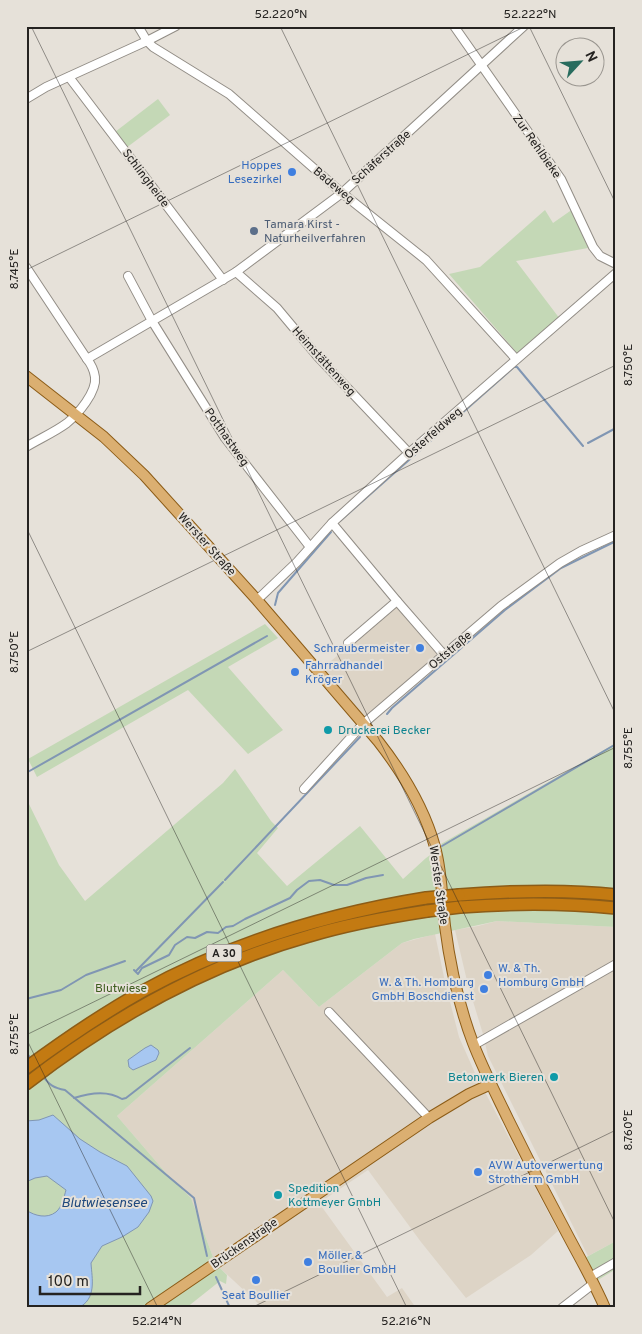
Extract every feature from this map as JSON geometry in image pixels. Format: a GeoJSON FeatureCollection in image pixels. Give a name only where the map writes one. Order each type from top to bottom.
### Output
{"type":"FeatureCollection","features":[{"type":"Feature","properties":{"kind":"highway","name":"A 30"},"geometry":{"type":"LineString","coordinates":[[26,1068],[83,1027],[144,991],[218,955],[254,941],[329,917],[426,898],[459,895],[548,891],[616,896]]}},
{"type":"Feature","properties":{"kind":"highway","name":"A 30"},"geometry":{"type":"LineString","coordinates":[[30,1081],[105,1028],[193,979],[308,936],[390,917],[460,907],[540,904],[616,908]]}},
{"type":"Feature","properties":{"kind":"main road","name":"Werster Straße"},"geometry":{"type":"LineString","coordinates":[[26,376],[76,414],[144,475],[257,600],[364,724],[396,764],[411,788],[428,825],[436,850],[450,958],[464,1017],[474,1045],[491,1084],[605,1308]]}},
{"type":"Feature","properties":{"kind":"main road","name":"Brückenstraße"},"geometry":{"type":"LineString","coordinates":[[150,1308],[429,1118],[469,1094],[491,1084]]}},
{"type":"Feature","properties":{"kind":"street","name":"Badeweg"},"geometry":{"type":"LineString","coordinates":[[138,26],[153,47],[229,94],[342,193],[426,260],[516,359]]}},
{"type":"Feature","properties":{"kind":"street"},"geometry":{"type":"LineString","coordinates":[[26,99],[46,87],[176,26]]}},
{"type":"Feature","properties":{"kind":"street","name":"Zur Rehlbieke"},"geometry":{"type":"LineString","coordinates":[[454,26],[561,180],[593,247],[600,256],[616,264]]}},
{"type":"Feature","properties":{"kind":"street","name":"Schäferstraße"},"geometry":{"type":"LineString","coordinates":[[88,359],[236,272],[342,193],[524,26]]}},
{"type":"Feature","properties":{"kind":"street","name":"Schlingheide"},"geometry":{"type":"LineString","coordinates":[[69,77],[223,280]]}},
{"type":"Feature","properties":{"kind":"street"},"geometry":{"type":"LineString","coordinates":[[26,267],[88,359],[95,376],[92,394],[76,414],[66,423],[26,447]]}},
{"type":"Feature","properties":{"kind":"street","name":"Heimstättenweg"},"geometry":{"type":"LineString","coordinates":[[236,272],[277,308],[318,357],[410,453]]}},
{"type":"Feature","properties":{"kind":"street","name":"Osterfeldweg"},"geometry":{"type":"LineString","coordinates":[[257,600],[297,562],[332,523],[516,359],[616,273]]}},
{"type":"Feature","properties":{"kind":"street"},"geometry":{"type":"LineString","coordinates":[[128,276],[152,321]]}},
{"type":"Feature","properties":{"kind":"street","name":"Potthastweg"},"geometry":{"type":"LineString","coordinates":[[152,321],[225,438],[310,547]]}},
{"type":"Feature","properties":{"kind":"street"},"geometry":{"type":"LineString","coordinates":[[332,523],[444,655]]}},
{"type":"Feature","properties":{"kind":"street","name":"Oststraße"},"geometry":{"type":"LineString","coordinates":[[304,789],[364,724],[501,606],[581,551],[616,535]]}},
{"type":"Feature","properties":{"kind":"street"},"geometry":{"type":"LineString","coordinates":[[348,643],[397,601]]}},
{"type":"Feature","properties":{"kind":"street"},"geometry":{"type":"LineString","coordinates":[[474,1045],[616,964]]}},
{"type":"Feature","properties":{"kind":"street"},"geometry":{"type":"LineString","coordinates":[[329,1012],[429,1118]]}},
{"type":"Feature","properties":{"kind":"street"},"geometry":{"type":"LineString","coordinates":[[562,1308],[591,1281],[616,1262]]}},
{"type":"Feature","properties":{"kind":"shaded area"},"geometry":{"type":"Polygon","coordinates":[[[396,605],[435,649],[437,657],[366,718],[323,668],[396,605]]]}},
{"type":"Feature","properties":{"kind":"shaded area"},"geometry":{"type":"Polygon","coordinates":[[[497,921],[616,927],[616,1241],[588,1256],[488,1056],[468,985],[455,930],[497,921]]]}},
{"type":"Feature","properties":{"kind":"shaded area"},"geometry":{"type":"Polygon","coordinates":[[[435,934],[459,1037],[475,1073],[558,1231],[531,1255],[466,1298],[421,1242],[368,1170],[319,1203],[387,1297],[402,1288],[416,1308],[263,1308],[219,1267],[213,1257],[191,1198],[166,1173],[117,1116],[283,970],[319,1007],[402,943],[435,934]]]}},
{"type":"Feature","properties":{"kind":"green space"},"geometry":{"type":"Polygon","coordinates":[[[158,99],[170,115],[126,148],[115,132],[158,99]]]}},
{"type":"Feature","properties":{"kind":"green space"},"geometry":{"type":"Polygon","coordinates":[[[573,209],[588,248],[516,261],[560,319],[517,353],[449,274],[480,267],[545,210],[553,223],[573,209]]]}},
{"type":"Feature","properties":{"kind":"green space"},"geometry":{"type":"Polygon","coordinates":[[[265,624],[278,638],[228,667],[283,730],[248,754],[188,690],[37,777],[28,759],[265,624]]]}},
{"type":"Feature","properties":{"kind":"green space","name":"Blutwiese"},"geometry":{"type":"Polygon","coordinates":[[[616,743],[616,927],[497,921],[414,939],[402,943],[319,1007],[283,970],[117,1116],[166,1173],[191,1198],[213,1257],[227,1275],[226,1284],[220,1281],[186,1308],[26,1308],[26,798],[59,865],[85,901],[223,783],[235,769],[271,821],[278,828],[257,853],[287,886],[360,826],[403,879],[426,858],[443,846],[441,844],[616,743]]]}},
{"type":"Feature","properties":{"kind":"green space"},"geometry":{"type":"Polygon","coordinates":[[[616,1241],[616,1269],[593,1283],[581,1260],[616,1241]]]}},
{"type":"Feature","properties":{"kind":"water"},"geometry":{"type":"Polygon","coordinates":[[[151,1045],[159,1053],[156,1060],[133,1070],[129,1067],[128,1060],[151,1045]]]}},
{"type":"Feature","properties":{"kind":"water","name":"Blutwiesensee"},"geometry":{"type":"Polygon","coordinates":[[[53,1115],[80,1139],[127,1166],[153,1201],[149,1212],[138,1227],[102,1246],[91,1263],[91,1294],[84,1304],[78,1308],[26,1308],[26,1210],[41,1216],[56,1212],[63,1202],[66,1190],[47,1176],[26,1182],[26,1121],[39,1120],[53,1115]]]}},
{"type":"Feature","properties":{"kind":"waterway"},"geometry":{"type":"LineString","coordinates":[[340,521],[514,367],[517,367],[583,446]]}},
{"type":"Feature","properties":{"kind":"waterway"},"geometry":{"type":"LineString","coordinates":[[588,443],[616,428]]}},
{"type":"Feature","properties":{"kind":"waterway"},"geometry":{"type":"LineString","coordinates":[[275,605],[278,593],[331,532]]}},
{"type":"Feature","properties":{"kind":"waterway"},"geometry":{"type":"LineString","coordinates":[[387,714],[505,610],[561,568],[616,541]]}},
{"type":"Feature","properties":{"kind":"waterway"},"geometry":{"type":"LineString","coordinates":[[26,773],[267,636]]}},
{"type":"Feature","properties":{"kind":"waterway"},"geometry":{"type":"LineString","coordinates":[[225,880],[360,737]]}},
{"type":"Feature","properties":{"kind":"waterway"},"geometry":{"type":"LineString","coordinates":[[442,846],[616,744]]}},
{"type":"Feature","properties":{"kind":"waterway"},"geometry":{"type":"LineString","coordinates":[[134,970],[138,974],[142,968],[169,955],[175,945],[187,937],[195,938],[207,932],[218,933],[226,927],[233,926],[290,898],[309,881],[320,880],[334,885],[347,885],[366,878],[383,875]]}},
{"type":"Feature","properties":{"kind":"waterway"},"geometry":{"type":"LineString","coordinates":[[136,971],[223,882]]}},
{"type":"Feature","properties":{"kind":"waterway"},"geometry":{"type":"LineString","coordinates":[[26,999],[61,990],[86,975],[125,961]]}},
{"type":"Feature","properties":{"kind":"waterway"},"geometry":{"type":"LineString","coordinates":[[74,1098],[98,1093],[111,1094],[122,1099],[126,1098],[190,1048]]}},
{"type":"Feature","properties":{"kind":"waterway"},"geometry":{"type":"LineString","coordinates":[[26,1052],[32,1060]]}},
{"type":"Feature","properties":{"kind":"waterway"},"geometry":{"type":"LineString","coordinates":[[43,1076],[52,1086],[65,1090],[194,1198],[207,1256]]}},
{"type":"Feature","properties":{"kind":"waterway"},"geometry":{"type":"LineString","coordinates":[[216,1277],[230,1308]]}},
{"type":"Feature","properties":{"kind":"place","name":"Hoppes Lesezirkel"},"geometry":{"type":"Point","coordinates":[292,172]}},
{"type":"Feature","properties":{"kind":"place","name":"Tamara Kirst - Naturheilverfahren"},"geometry":{"type":"Point","coordinates":[254,231]}},
{"type":"Feature","properties":{"kind":"place","name":"Schraubermeister"},"geometry":{"type":"Point","coordinates":[420,648]}},
{"type":"Feature","properties":{"kind":"place","name":"Fahrradhandel Kröger"},"geometry":{"type":"Point","coordinates":[295,672]}},
{"type":"Feature","properties":{"kind":"place","name":"Druckerei Becker"},"geometry":{"type":"Point","coordinates":[328,730]}},
{"type":"Feature","properties":{"kind":"place","name":"W. & Th. Homburg GmbH"},"geometry":{"type":"Point","coordinates":[488,975]}},
{"type":"Feature","properties":{"kind":"place","name":"W. & Th. Homburg GmbH Boschdienst"},"geometry":{"type":"Point","coordinates":[484,989]}},
{"type":"Feature","properties":{"kind":"place","name":"Betonwerk Bieren"},"geometry":{"type":"Point","coordinates":[554,1077]}},
{"type":"Feature","properties":{"kind":"place","name":"AVW Autoverwertung Strotherm GmbH"},"geometry":{"type":"Point","coordinates":[478,1172]}},
{"type":"Feature","properties":{"kind":"place","name":"Spedition Kottmeyer GmbH"},"geometry":{"type":"Point","coordinates":[278,1195]}},
{"type":"Feature","properties":{"kind":"place","name":"Möller & Boullier GmbH"},"geometry":{"type":"Point","coordinates":[308,1262]}},
{"type":"Feature","properties":{"kind":"place","name":"Seat Boullier"},"geometry":{"type":"Point","coordinates":[256,1280]}}]}
